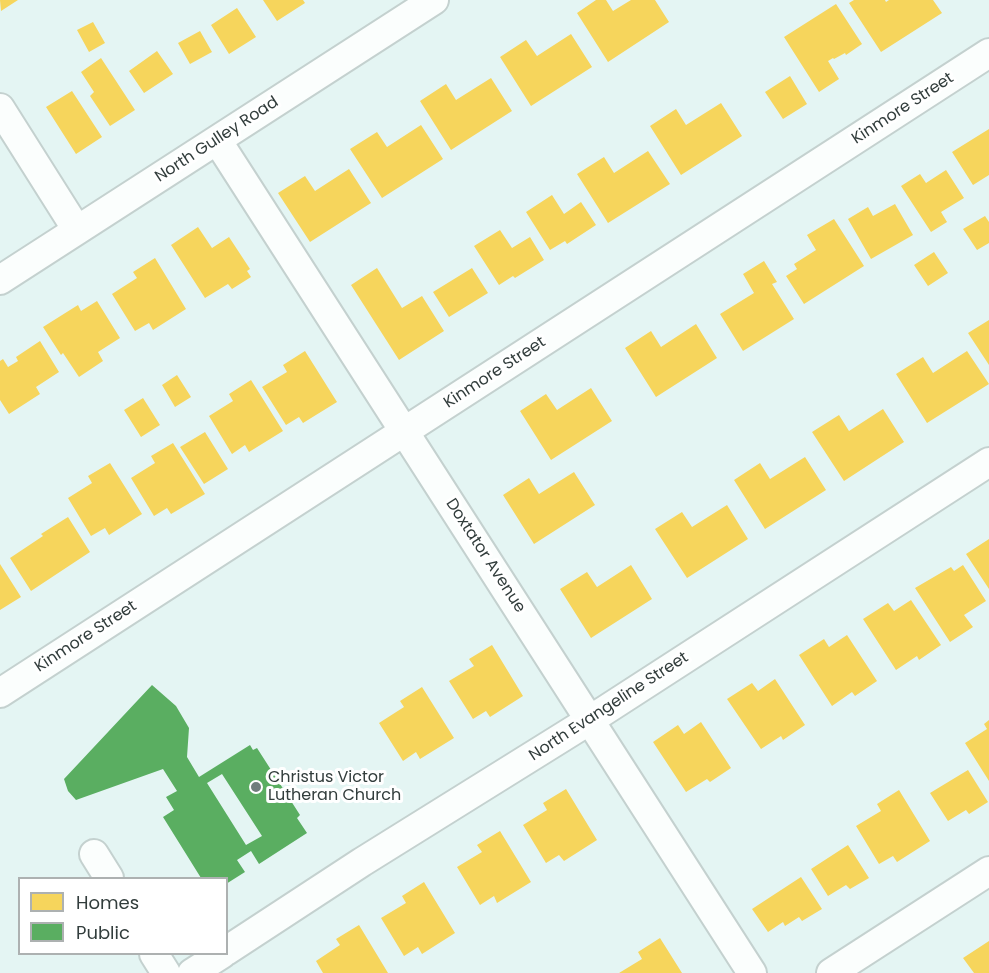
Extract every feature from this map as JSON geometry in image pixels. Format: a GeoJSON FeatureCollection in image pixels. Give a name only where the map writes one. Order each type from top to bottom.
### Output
{"type":"FeatureCollection","features":[{"type":"Feature","properties":{"kind":"street","name":"North Gulley Road"},"geometry":{"type":"LineString","coordinates":[[0,280],[434,0]]}},
{"type":"Feature","properties":{"kind":"street","name":"Kinmore Street"},"geometry":{"type":"LineString","coordinates":[[0,693],[989,53]]}},
{"type":"Feature","properties":{"kind":"street"},"geometry":{"type":"LineString","coordinates":[[0,108],[77,230]]}},
{"type":"Feature","properties":{"kind":"street","name":"Doxtator Avenue"},"geometry":{"type":"LineString","coordinates":[[217,140],[752,973]]}},
{"type":"Feature","properties":{"kind":"street","name":"North Evangeline Street"},"geometry":{"type":"LineString","coordinates":[[228,950],[362,862],[590,720],[989,462]]}},
{"type":"Feature","properties":{"kind":"street"},"geometry":{"type":"LineString","coordinates":[[94,854],[108,877]]}},
{"type":"Feature","properties":{"kind":"street"},"geometry":{"type":"LineString","coordinates":[[831,973],[989,871]]}},
{"type":"Feature","properties":{"kind":"street"},"geometry":{"type":"LineString","coordinates":[[155,955],[166,973]]}},
{"type":"Feature","properties":{"kind":"street"},"geometry":{"type":"LineString","coordinates":[[192,973],[220,955]]}},
{"type":"Feature","properties":{"kind":"building: Homes"},"geometry":{"type":"Polygon","coordinates":[[[0,0],[18,0],[1,11],[0,0]]]}},
{"type":"Feature","properties":{"kind":"building: Homes"},"geometry":{"type":"Polygon","coordinates":[[[263,0],[303,0],[305,3],[277,21],[263,0]]]}},
{"type":"Feature","properties":{"kind":"building: Homes"},"geometry":{"type":"Polygon","coordinates":[[[596,0],[606,0],[613,11],[631,0],[655,0],[669,22],[608,62],[577,13],[596,0]]]}},
{"type":"Feature","properties":{"kind":"building: Homes"},"geometry":{"type":"Polygon","coordinates":[[[854,0],[885,0],[886,2],[889,0],[933,0],[942,13],[881,52],[849,3],[854,0]]]}},
{"type":"Feature","properties":{"kind":"building: Homes"},"geometry":{"type":"Polygon","coordinates":[[[836,4],[862,44],[846,55],[845,53],[828,61],[839,79],[819,92],[784,37],[836,4]]]}},
{"type":"Feature","properties":{"kind":"building: Homes"},"geometry":{"type":"Polygon","coordinates":[[[237,8],[256,37],[229,54],[211,25],[237,8]]]}},
{"type":"Feature","properties":{"kind":"building: Homes"},"geometry":{"type":"Polygon","coordinates":[[[93,22],[105,43],[89,52],[77,30],[93,22]]]}},
{"type":"Feature","properties":{"kind":"building: Homes"},"geometry":{"type":"Polygon","coordinates":[[[200,31],[212,52],[190,64],[178,43],[200,31]]]}},
{"type":"Feature","properties":{"kind":"building: Homes"},"geometry":{"type":"Polygon","coordinates":[[[571,34],[592,67],[531,106],[500,57],[526,40],[537,56],[571,34]]]}},
{"type":"Feature","properties":{"kind":"building: Homes"},"geometry":{"type":"Polygon","coordinates":[[[157,51],[173,74],[144,93],[129,71],[157,51]]]}},
{"type":"Feature","properties":{"kind":"building: Homes"},"geometry":{"type":"Polygon","coordinates":[[[101,58],[135,110],[110,126],[90,96],[94,92],[81,72],[101,58]]]}},
{"type":"Feature","properties":{"kind":"building: Homes"},"geometry":{"type":"Polygon","coordinates":[[[790,76],[807,104],[783,119],[765,92],[790,76]]]}},
{"type":"Feature","properties":{"kind":"building: Homes"},"geometry":{"type":"Polygon","coordinates":[[[491,78],[512,111],[451,150],[420,101],[446,84],[456,100],[491,78]]]}},
{"type":"Feature","properties":{"kind":"building: Homes"},"geometry":{"type":"Polygon","coordinates":[[[72,91],[102,137],[76,154],[46,107],[72,91]]]}},
{"type":"Feature","properties":{"kind":"building: Homes"},"geometry":{"type":"Polygon","coordinates":[[[721,103],[742,136],[681,175],[650,126],[676,109],[686,125],[721,103]]]}},
{"type":"Feature","properties":{"kind":"building: Homes"},"geometry":{"type":"Polygon","coordinates":[[[421,125],[443,159],[382,198],[350,149],[377,132],[387,147],[421,125]]]}},
{"type":"Feature","properties":{"kind":"building: Homes"},"geometry":{"type":"Polygon","coordinates":[[[989,129],[989,175],[973,185],[952,152],[989,129]]]}},
{"type":"Feature","properties":{"kind":"building: Homes"},"geometry":{"type":"Polygon","coordinates":[[[648,151],[670,184],[608,223],[577,174],[604,157],[614,173],[648,151]]]}},
{"type":"Feature","properties":{"kind":"building: Homes"},"geometry":{"type":"Polygon","coordinates":[[[349,169],[371,203],[310,242],[278,193],[305,176],[315,191],[349,169]]]}},
{"type":"Feature","properties":{"kind":"building: Homes"},"geometry":{"type":"Polygon","coordinates":[[[946,170],[964,198],[941,212],[947,222],[931,232],[901,186],[920,174],[926,183],[946,170]]]}},
{"type":"Feature","properties":{"kind":"building: Homes"},"geometry":{"type":"Polygon","coordinates":[[[552,195],[564,214],[581,202],[596,225],[567,244],[565,241],[550,250],[526,212],[552,195]]]}},
{"type":"Feature","properties":{"kind":"building: Homes"},"geometry":{"type":"Polygon","coordinates":[[[895,204],[913,235],[871,259],[848,219],[868,207],[873,216],[895,204]]]}},
{"type":"Feature","properties":{"kind":"building: Homes"},"geometry":{"type":"Polygon","coordinates":[[[985,216],[989,222],[989,243],[977,250],[963,229],[985,216]]]}},
{"type":"Feature","properties":{"kind":"building: Homes"},"geometry":{"type":"Polygon","coordinates":[[[834,219],[864,266],[804,304],[786,276],[797,269],[794,264],[816,250],[807,235],[834,219]]]}},
{"type":"Feature","properties":{"kind":"building: Homes"},"geometry":{"type":"Polygon","coordinates":[[[198,227],[212,248],[229,237],[250,269],[247,271],[251,277],[232,289],[228,284],[205,298],[171,245],[198,227]]]}},
{"type":"Feature","properties":{"kind":"building: Homes"},"geometry":{"type":"Polygon","coordinates":[[[500,230],[512,248],[530,237],[544,260],[499,285],[474,246],[500,230]]]}},
{"type":"Feature","properties":{"kind":"building: Homes"},"geometry":{"type":"Polygon","coordinates":[[[934,252],[948,273],[928,286],[914,265],[934,252]]]}},
{"type":"Feature","properties":{"kind":"building: Homes"},"geometry":{"type":"Polygon","coordinates":[[[155,258],[186,309],[153,330],[149,323],[135,331],[112,294],[137,278],[133,272],[155,258]]]}},
{"type":"Feature","properties":{"kind":"building: Homes"},"geometry":{"type":"Polygon","coordinates":[[[764,261],[777,282],[772,284],[794,319],[743,351],[720,314],[754,293],[743,274],[764,261]]]}},
{"type":"Feature","properties":{"kind":"building: Homes"},"geometry":{"type":"Polygon","coordinates":[[[377,268],[402,308],[422,296],[444,331],[399,360],[351,285],[377,268]]]}},
{"type":"Feature","properties":{"kind":"building: Homes"},"geometry":{"type":"Polygon","coordinates":[[[472,268],[488,293],[449,317],[433,292],[472,268]]]}},
{"type":"Feature","properties":{"kind":"building: Homes"},"geometry":{"type":"Polygon","coordinates":[[[97,301],[120,338],[98,352],[103,361],[79,377],[43,327],[78,305],[81,311],[97,301]]]}},
{"type":"Feature","properties":{"kind":"building: Homes"},"geometry":{"type":"Polygon","coordinates":[[[989,320],[989,365],[968,333],[989,320]]]}},
{"type":"Feature","properties":{"kind":"building: Homes"},"geometry":{"type":"Polygon","coordinates":[[[696,324],[717,358],[656,397],[625,348],[651,331],[661,347],[696,324]]]}},
{"type":"Feature","properties":{"kind":"building: Homes"},"geometry":{"type":"Polygon","coordinates":[[[40,341],[59,372],[36,387],[40,394],[9,414],[0,400],[0,361],[3,359],[8,367],[18,361],[16,357],[40,341]]]}},
{"type":"Feature","properties":{"kind":"building: Homes"},"geometry":{"type":"Polygon","coordinates":[[[305,351],[337,402],[303,423],[299,417],[286,425],[262,387],[287,372],[283,365],[305,351]]]}},
{"type":"Feature","properties":{"kind":"building: Homes"},"geometry":{"type":"Polygon","coordinates":[[[967,351],[989,384],[927,423],[896,374],[923,357],[933,373],[967,351]]]}},
{"type":"Feature","properties":{"kind":"building: Homes"},"geometry":{"type":"Polygon","coordinates":[[[177,375],[191,397],[175,407],[162,385],[177,375]]]}},
{"type":"Feature","properties":{"kind":"building: Homes"},"geometry":{"type":"Polygon","coordinates":[[[251,380],[283,431],[249,452],[245,445],[232,454],[209,416],[233,401],[229,394],[251,380]]]}},
{"type":"Feature","properties":{"kind":"building: Homes"},"geometry":{"type":"Polygon","coordinates":[[[591,388],[612,421],[551,460],[520,411],[546,394],[557,410],[591,388]]]}},
{"type":"Feature","properties":{"kind":"building: Homes"},"geometry":{"type":"Polygon","coordinates":[[[143,398],[160,425],[141,437],[124,410],[143,398]]]}},
{"type":"Feature","properties":{"kind":"building: Homes"},"geometry":{"type":"Polygon","coordinates":[[[883,409],[904,442],[844,481],[812,432],[839,415],[849,431],[883,409]]]}},
{"type":"Feature","properties":{"kind":"building: Homes"},"geometry":{"type":"Polygon","coordinates":[[[205,432],[228,469],[204,484],[180,447],[205,432]]]}},
{"type":"Feature","properties":{"kind":"building: Homes"},"geometry":{"type":"Polygon","coordinates":[[[173,443],[205,494],[171,514],[167,508],[154,516],[131,478],[155,463],[151,456],[173,443]]]}},
{"type":"Feature","properties":{"kind":"building: Homes"},"geometry":{"type":"Polygon","coordinates":[[[805,457],[826,490],[765,529],[734,480],[760,463],[770,479],[805,457]]]}},
{"type":"Feature","properties":{"kind":"building: Homes"},"geometry":{"type":"Polygon","coordinates":[[[110,463],[142,514],[109,535],[105,528],[91,536],[68,498],[92,483],[88,476],[110,463]]]}},
{"type":"Feature","properties":{"kind":"building: Homes"},"geometry":{"type":"Polygon","coordinates":[[[574,472],[595,505],[534,544],[503,495],[529,478],[539,494],[574,472]]]}},
{"type":"Feature","properties":{"kind":"building: Homes"},"geometry":{"type":"Polygon","coordinates":[[[727,505],[748,539],[687,578],[655,529],[682,512],[692,527],[727,505]]]}},
{"type":"Feature","properties":{"kind":"building: Homes"},"geometry":{"type":"Polygon","coordinates":[[[68,517],[90,552],[31,591],[10,558],[68,517]]]}},
{"type":"Feature","properties":{"kind":"building: Homes"},"geometry":{"type":"Polygon","coordinates":[[[989,539],[989,589],[966,554],[989,539]]]}},
{"type":"Feature","properties":{"kind":"building: Homes"},"geometry":{"type":"Polygon","coordinates":[[[0,564],[21,597],[0,610],[0,564]]]}},
{"type":"Feature","properties":{"kind":"building: Homes"},"geometry":{"type":"Polygon","coordinates":[[[631,565],[652,599],[591,638],[560,589],[587,572],[597,587],[631,565]]]}},
{"type":"Feature","properties":{"kind":"building: Homes"},"geometry":{"type":"Polygon","coordinates":[[[963,565],[986,601],[964,615],[973,627],[950,642],[915,588],[951,567],[954,571],[963,565]]]}},
{"type":"Feature","properties":{"kind":"building: Homes"},"geometry":{"type":"Polygon","coordinates":[[[911,600],[941,645],[919,660],[917,656],[896,670],[863,619],[888,603],[894,611],[911,600]]]}},
{"type":"Feature","properties":{"kind":"building: Homes"},"geometry":{"type":"Polygon","coordinates":[[[847,635],[877,681],[855,696],[852,692],[832,706],[799,655],[824,639],[829,647],[847,635]]]}},
{"type":"Feature","properties":{"kind":"building: Homes"},"geometry":{"type":"Polygon","coordinates":[[[492,645],[523,696],[490,717],[486,711],[473,719],[449,681],[474,666],[469,659],[492,645]]]}},
{"type":"Feature","properties":{"kind":"building: Homes"},"geometry":{"type":"Polygon","coordinates":[[[775,679],[805,725],[783,740],[781,736],[761,749],[727,699],[752,683],[758,691],[775,679]]]}},
{"type":"Feature","properties":{"kind":"building: Homes"},"geometry":{"type":"Polygon","coordinates":[[[422,687],[454,738],[420,759],[416,752],[403,761],[379,723],[404,707],[400,701],[422,687]]]}},
{"type":"Feature","properties":{"kind":"building: Homes"},"geometry":{"type":"Polygon","coordinates":[[[989,720],[989,781],[965,743],[987,729],[984,724],[989,720]]]}},
{"type":"Feature","properties":{"kind":"building: Homes"},"geometry":{"type":"Polygon","coordinates":[[[701,722],[731,768],[710,782],[707,779],[686,792],[653,742],[678,725],[684,734],[701,722]]]}},
{"type":"Feature","properties":{"kind":"building: Homes"},"geometry":{"type":"Polygon","coordinates":[[[968,770],[988,802],[969,814],[966,810],[948,821],[930,793],[968,770]]]}},
{"type":"Feature","properties":{"kind":"building: Homes"},"geometry":{"type":"Polygon","coordinates":[[[566,789],[597,840],[564,861],[559,855],[546,863],[523,825],[547,810],[543,803],[566,789]]]}},
{"type":"Feature","properties":{"kind":"building: Homes"},"geometry":{"type":"Polygon","coordinates":[[[899,790],[930,841],[897,862],[893,856],[879,864],[856,826],[881,811],[877,804],[899,790]]]}},
{"type":"Feature","properties":{"kind":"building: Homes"},"geometry":{"type":"Polygon","coordinates":[[[500,831],[531,882],[497,903],[494,896],[480,905],[457,867],[482,852],[477,845],[500,831]]]}},
{"type":"Feature","properties":{"kind":"building: Homes"},"geometry":{"type":"Polygon","coordinates":[[[848,845],[869,878],[850,889],[846,885],[828,896],[811,869],[848,845]]]}},
{"type":"Feature","properties":{"kind":"building: Homes"},"geometry":{"type":"Polygon","coordinates":[[[801,877],[822,909],[802,921],[799,917],[785,926],[783,922],[768,932],[752,909],[801,877]]]}},
{"type":"Feature","properties":{"kind":"building: Homes"},"geometry":{"type":"Polygon","coordinates":[[[424,882],[455,933],[422,954],[418,947],[404,956],[381,918],[406,903],[402,896],[424,882]]]}},
{"type":"Feature","properties":{"kind":"building: Homes"},"geometry":{"type":"Polygon","coordinates":[[[359,925],[388,973],[323,973],[316,961],[340,945],[336,939],[359,925]]]}},
{"type":"Feature","properties":{"kind":"building: Homes"},"geometry":{"type":"Polygon","coordinates":[[[660,938],[682,973],[619,973],[642,959],[638,952],[660,938]]]}},
{"type":"Feature","properties":{"kind":"building: Homes"},"geometry":{"type":"Polygon","coordinates":[[[989,941],[989,973],[974,973],[963,958],[989,941]]]}},
{"type":"Feature","properties":{"kind":"building: Public","name":"Christus Victor Lutheran Church"},"geometry":{"type":"Polygon","coordinates":[[[152,685],[176,706],[189,728],[187,757],[199,777],[250,745],[253,750],[257,748],[300,815],[297,818],[307,833],[259,864],[251,851],[237,860],[245,872],[228,883],[228,877],[200,877],[163,817],[174,810],[166,797],[177,791],[163,769],[76,800],[68,791],[64,779],[152,685]],[[222,774],[207,783],[246,845],[262,836],[222,774]]]}},
{"type":"Feature","properties":{"kind":"place","name":"Christus Victor Lutheran Church"},"geometry":{"type":"Point","coordinates":[256,787]}}]}
